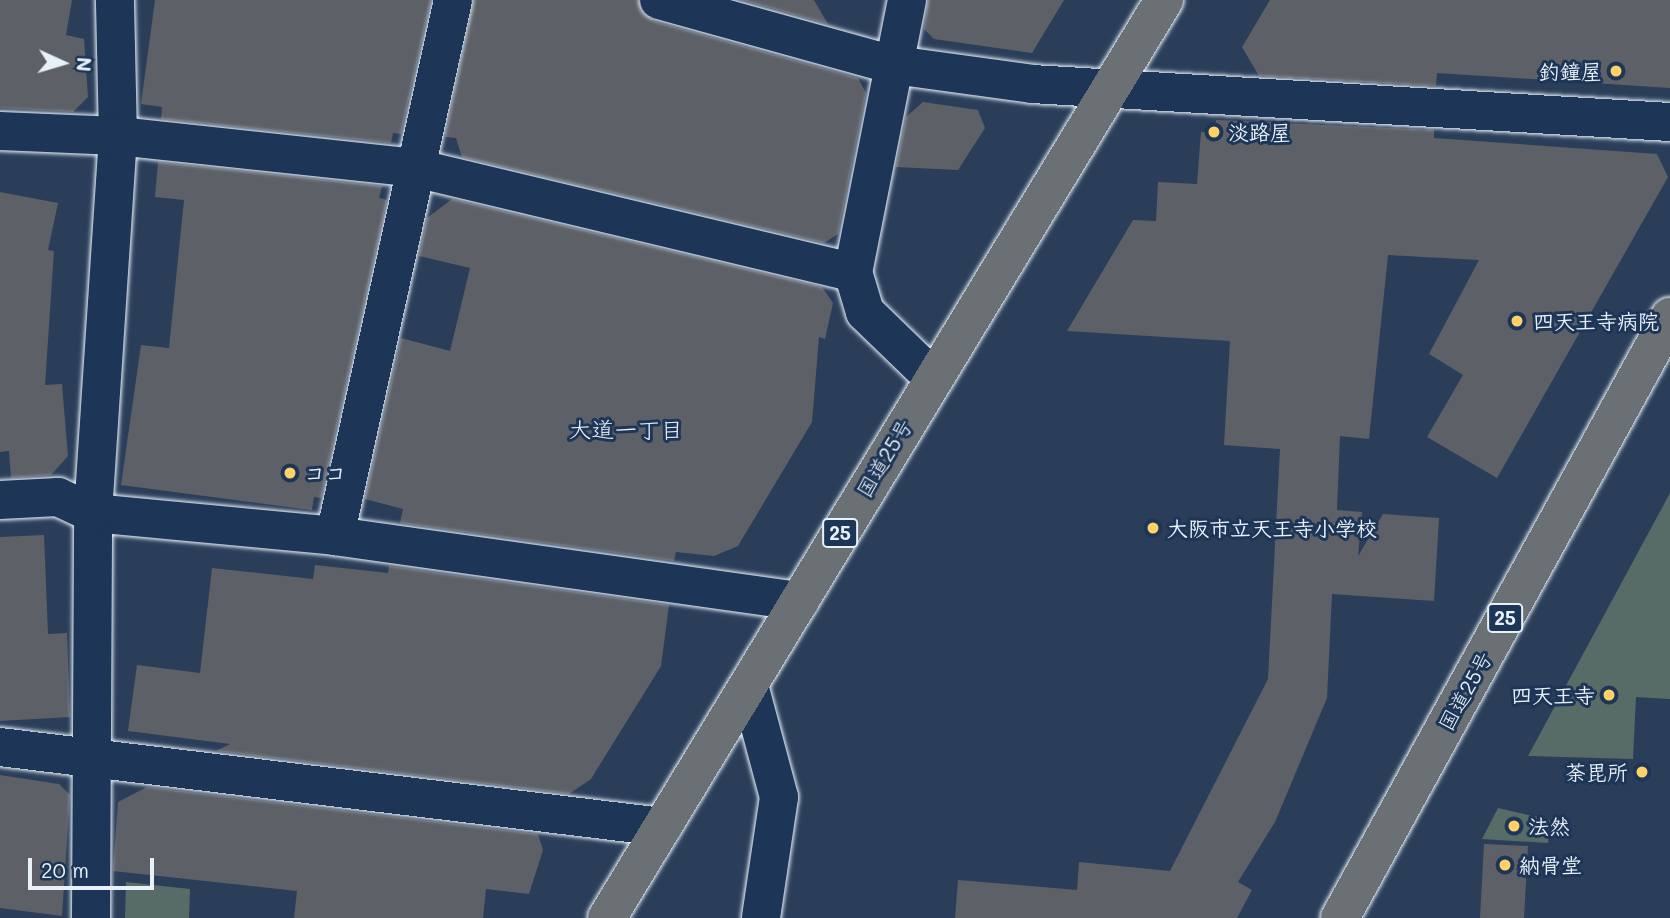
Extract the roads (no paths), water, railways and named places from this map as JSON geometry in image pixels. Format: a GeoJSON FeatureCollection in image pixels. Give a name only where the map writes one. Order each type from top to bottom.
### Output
{"type":"FeatureCollection","features":[{"type":"Feature","properties":{"kind":"highway","name":"国道25号"},"geometry":{"type":"LineString","coordinates":[[607,918],[750,689],[932,377],[1164,0]]}},
{"type":"Feature","properties":{"kind":"highway","name":"国道25号"},"geometry":{"type":"LineString","coordinates":[[1340,918],[1670,317]]}},
{"type":"Feature","properties":{"kind":"street"},"geometry":{"type":"LineString","coordinates":[[91,918],[93,513],[118,136],[115,0]]}},
{"type":"Feature","properties":{"kind":"street"},"geometry":{"type":"LineString","coordinates":[[335,537],[453,0]]}},
{"type":"Feature","properties":{"kind":"street"},"geometry":{"type":"LineString","coordinates":[[659,0],[894,65],[1032,84],[1112,86],[1670,122]]}},
{"type":"Feature","properties":{"kind":"street"},"geometry":{"type":"LineString","coordinates":[[907,0],[853,272],[865,312],[932,377]]}},
{"type":"Feature","properties":{"kind":"street"},"geometry":{"type":"LineString","coordinates":[[0,131],[118,136],[415,168],[853,272]]}},
{"type":"Feature","properties":{"kind":"street"},"geometry":{"type":"LineString","coordinates":[[0,500],[58,497],[93,513],[335,537],[799,601]]}},
{"type":"Feature","properties":{"kind":"street"},"geometry":{"type":"LineString","coordinates":[[750,689],[779,797],[761,918]]}},
{"type":"Feature","properties":{"kind":"street"},"geometry":{"type":"LineString","coordinates":[[0,747],[662,827]]}},
{"type":"Feature","properties":{"kind":"place","name":"釣鐘屋"},"geometry":{"type":"Point","coordinates":[1616,71]}},
{"type":"Feature","properties":{"kind":"place","name":"淡路屋"},"geometry":{"type":"Point","coordinates":[1214,132]}},
{"type":"Feature","properties":{"kind":"place","name":"四天王寺病院"},"geometry":{"type":"Point","coordinates":[1517,321]}},
{"type":"Feature","properties":{"kind":"place","name":"ココ"},"geometry":{"type":"Point","coordinates":[290,473]}},
{"type":"Feature","properties":{"kind":"place","name":"大阪市立天王寺小学校"},"geometry":{"type":"Point","coordinates":[1153,528]}},
{"type":"Feature","properties":{"kind":"place","name":"四天王寺"},"geometry":{"type":"Point","coordinates":[1609,695]}},
{"type":"Feature","properties":{"kind":"place","name":"荼毘所"},"geometry":{"type":"Point","coordinates":[1642,772]}},
{"type":"Feature","properties":{"kind":"place","name":"法然"},"geometry":{"type":"Point","coordinates":[1514,826]}},
{"type":"Feature","properties":{"kind":"place","name":"納骨堂"},"geometry":{"type":"Point","coordinates":[1505,865]}},
{"type":"Feature","properties":{"kind":"district","name":"大道一丁目"},"geometry":{"type":"Point","coordinates":[626,429]}}]}
